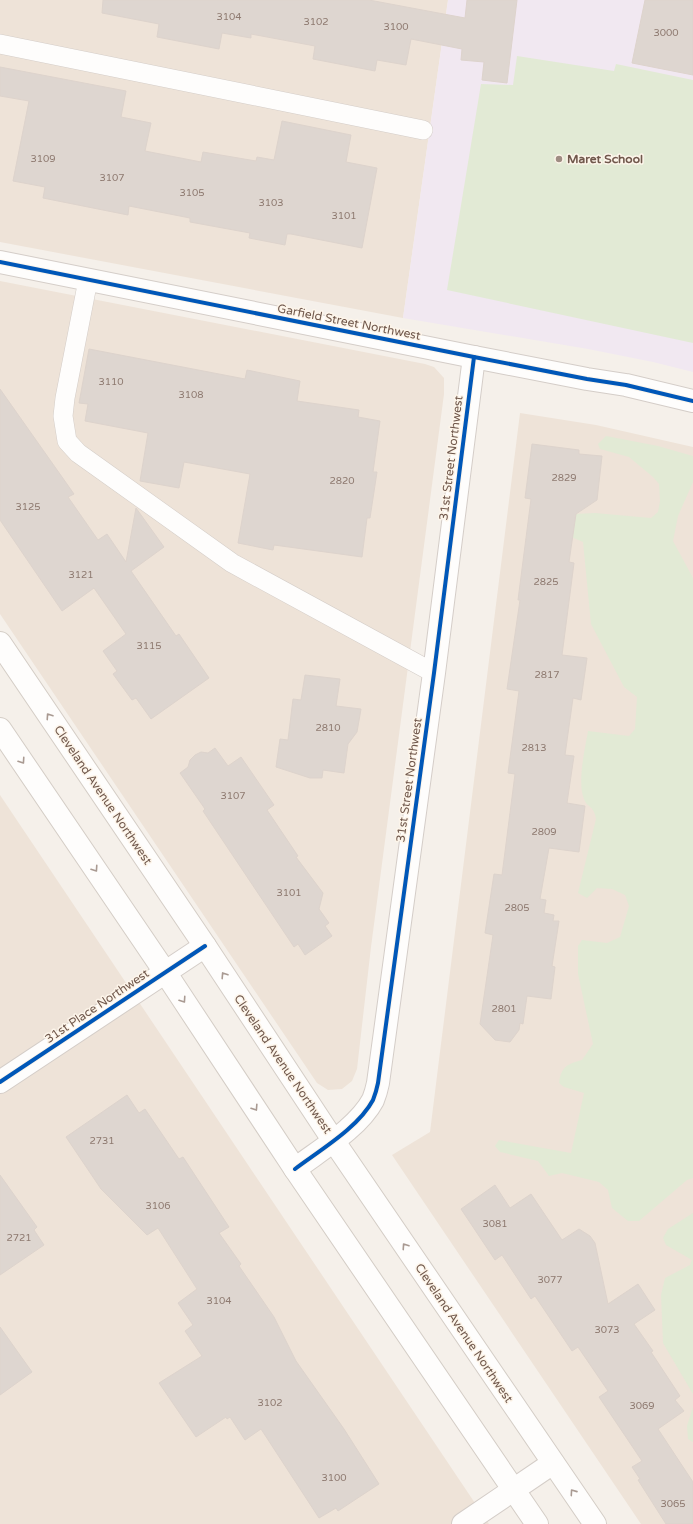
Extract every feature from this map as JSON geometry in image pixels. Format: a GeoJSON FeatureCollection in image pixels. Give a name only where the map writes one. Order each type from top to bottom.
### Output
{"type":"FeatureCollection","features":[{"type":"Feature","properties":{"kind":"main road","name":"Garfield Street Northwest"},"geometry":{"type":"LineString","coordinates":[[0,262],[474,357],[626,385],[693,401]]}},
{"type":"Feature","properties":{"kind":"main road","name":"31st Street Northwest"},"geometry":{"type":"LineString","coordinates":[[295,1169],[351,1127],[363,1115],[373,1099],[378,1083],[434,673],[474,357]]}},
{"type":"Feature","properties":{"kind":"main road","name":"Cleveland Avenue Northwest"},"geometry":{"type":"LineString","coordinates":[[0,643],[205,946],[333,1140],[595,1524]]}},
{"type":"Feature","properties":{"kind":"main road"},"geometry":{"type":"LineString","coordinates":[[0,729],[165,972],[295,1169],[537,1524]]}},
{"type":"Feature","properties":{"kind":"main road","name":"31st Place Northwest"},"geometry":{"type":"LineString","coordinates":[[0,1082],[205,946]]}},
{"type":"Feature","properties":{"kind":"main road"},"geometry":{"type":"LineString","coordinates":[[463,1524],[553,1463]]}},
{"type":"Feature","properties":{"kind":"lane"},"geometry":{"type":"LineString","coordinates":[[0,44],[423,130]]}},
{"type":"Feature","properties":{"kind":"lane"},"geometry":{"type":"LineString","coordinates":[[88,280],[65,398],[63,416],[67,441],[78,453],[232,563],[434,673]]}},
{"type":"Feature","properties":{"kind":"shaded area"},"geometry":{"type":"Polygon","coordinates":[[[0,0],[448,0],[403,318],[0,242],[0,0]]]}},
{"type":"Feature","properties":{"kind":"shaded area","name":"Maret School"},"geometry":{"type":"Polygon","coordinates":[[[448,0],[693,0],[693,372],[653,362],[588,349],[403,318],[448,0]]]}},
{"type":"Feature","properties":{"kind":"shaded area"},"geometry":{"type":"Polygon","coordinates":[[[0,281],[425,364],[434,367],[444,378],[444,394],[371,947],[357,1069],[352,1081],[342,1089],[328,1090],[317,1083],[0,614],[0,281]]]}},
{"type":"Feature","properties":{"kind":"shaded area"},"geometry":{"type":"Polygon","coordinates":[[[520,413],[596,425],[693,447],[693,1524],[641,1524],[392,1155],[430,1132],[520,413]]]}},
{"type":"Feature","properties":{"kind":"shaded area"},"geometry":{"type":"Polygon","coordinates":[[[0,795],[489,1524],[0,1524],[0,795]]]}},
{"type":"Feature","properties":{"kind":"green space","name":"Maret School"},"geometry":{"type":"Polygon","coordinates":[[[517,56],[614,71],[616,64],[693,80],[693,343],[447,290],[481,84],[513,85],[517,56]]]}},
{"type":"Feature","properties":{"kind":"green space"},"geometry":{"type":"Polygon","coordinates":[[[606,436],[658,446],[693,456],[693,482],[678,516],[673,541],[693,578],[693,1178],[687,1180],[639,1221],[628,1221],[612,1208],[608,1190],[599,1182],[562,1173],[549,1176],[538,1161],[500,1152],[495,1146],[499,1140],[571,1153],[584,1093],[564,1087],[559,1083],[561,1073],[572,1063],[582,1060],[593,1044],[578,974],[578,946],[582,940],[607,943],[620,937],[629,906],[625,895],[612,889],[597,888],[587,898],[578,893],[596,819],[594,811],[585,802],[582,792],[581,775],[588,731],[629,736],[635,729],[637,697],[624,687],[591,624],[583,542],[545,526],[553,515],[595,513],[651,518],[658,512],[660,501],[659,484],[629,457],[600,449],[598,444],[606,436]]]}},
{"type":"Feature","properties":{"kind":"green space"},"geometry":{"type":"Polygon","coordinates":[[[693,1213],[693,1394],[663,1343],[661,1295],[665,1278],[690,1265],[692,1260],[666,1245],[663,1238],[668,1229],[693,1213]]]}},
{"type":"Feature","properties":{"kind":"green space"},"geometry":{"type":"Polygon","coordinates":[[[693,1407],[693,1442],[688,1439],[687,1426],[693,1407]]]}},
{"type":"Feature","properties":{"kind":"building"},"geometry":{"type":"Polygon","coordinates":[[[103,0],[369,0],[465,18],[467,0],[517,0],[507,83],[482,80],[484,62],[461,60],[462,49],[411,39],[406,65],[377,60],[375,71],[313,59],[315,46],[251,34],[251,38],[222,33],[219,49],[157,37],[159,24],[102,13],[103,0]]]}},
{"type":"Feature","properties":{"kind":"building"},"geometry":{"type":"Polygon","coordinates":[[[645,0],[693,0],[693,75],[632,63],[645,0]]]}},
{"type":"Feature","properties":{"kind":"building"},"geometry":{"type":"Polygon","coordinates":[[[0,67],[126,91],[121,117],[151,123],[145,151],[201,162],[203,152],[256,161],[257,157],[274,160],[282,121],[351,135],[346,162],[377,168],[362,248],[291,234],[287,234],[285,245],[249,238],[250,233],[190,222],[190,218],[129,206],[128,215],[43,198],[45,187],[13,181],[29,101],[0,96],[0,67]]]}},
{"type":"Feature","properties":{"kind":"building"},"geometry":{"type":"Polygon","coordinates":[[[89,349],[245,379],[247,370],[300,381],[297,401],[359,410],[358,417],[380,421],[373,472],[377,472],[370,518],[367,518],[362,557],[274,545],[273,550],[238,543],[250,474],[184,462],[179,488],[140,481],[148,433],[85,421],[88,404],[79,403],[89,349]]]}},
{"type":"Feature","properties":{"kind":"building"},"geometry":{"type":"Polygon","coordinates":[[[0,389],[74,494],[68,497],[98,540],[107,534],[126,562],[136,508],[164,547],[131,571],[176,636],[179,634],[209,678],[151,719],[136,698],[132,700],[113,674],[117,671],[103,651],[126,634],[94,588],[62,611],[0,520],[0,389]]]}},
{"type":"Feature","properties":{"kind":"building"},"geometry":{"type":"Polygon","coordinates":[[[532,444],[579,450],[579,454],[602,456],[597,500],[576,514],[569,562],[574,563],[562,655],[587,658],[581,700],[573,698],[565,755],[574,756],[567,803],[585,806],[579,852],[549,848],[540,899],[546,900],[544,913],[554,915],[553,921],[559,921],[552,966],[555,967],[551,999],[527,996],[523,1024],[520,1023],[519,1030],[510,1042],[495,1040],[480,1024],[493,935],[485,933],[494,874],[502,875],[515,774],[508,773],[519,691],[507,689],[520,600],[518,600],[531,499],[525,498],[532,444]]]}},
{"type":"Feature","properties":{"kind":"building"},"geometry":{"type":"Polygon","coordinates":[[[305,675],[340,679],[336,706],[361,709],[357,732],[348,744],[344,773],[323,770],[322,778],[310,778],[276,767],[280,739],[288,740],[293,699],[301,700],[305,675]]]}},
{"type":"Feature","properties":{"kind":"building"},"geometry":{"type":"Polygon","coordinates":[[[215,748],[228,766],[241,757],[274,805],[267,810],[298,856],[296,857],[323,893],[319,909],[329,923],[325,926],[332,936],[305,955],[298,944],[294,947],[203,811],[205,809],[180,773],[188,767],[190,760],[195,755],[201,752],[208,753],[215,748]]]}},
{"type":"Feature","properties":{"kind":"building"},"geometry":{"type":"Polygon","coordinates":[[[127,1095],[139,1113],[145,1109],[179,1159],[183,1157],[229,1227],[219,1233],[241,1264],[239,1266],[274,1317],[296,1361],[344,1429],[379,1484],[338,1511],[336,1508],[319,1518],[261,1429],[245,1440],[230,1417],[227,1419],[226,1417],[196,1437],[159,1383],[202,1356],[185,1331],[193,1325],[178,1303],[197,1289],[158,1228],[147,1235],[101,1189],[66,1137],[127,1095]]]}},
{"type":"Feature","properties":{"kind":"building"},"geometry":{"type":"Polygon","coordinates":[[[0,1175],[37,1227],[34,1230],[44,1245],[0,1275],[0,1175]]]}},
{"type":"Feature","properties":{"kind":"building"},"geometry":{"type":"Polygon","coordinates":[[[495,1185],[510,1208],[531,1194],[562,1240],[579,1229],[590,1236],[595,1243],[608,1304],[638,1284],[655,1310],[634,1324],[653,1351],[651,1352],[680,1396],[675,1400],[684,1411],[658,1429],[693,1482],[693,1524],[666,1524],[638,1480],[640,1479],[632,1467],[642,1461],[599,1397],[608,1391],[578,1347],[572,1351],[535,1296],[531,1299],[502,1255],[495,1260],[461,1209],[495,1185]]]}},
{"type":"Feature","properties":{"kind":"building"},"geometry":{"type":"Polygon","coordinates":[[[0,1327],[32,1372],[0,1395],[0,1327]]]}},
{"type":"Feature","properties":{"kind":"cycle path"},"geometry":{"type":"LineString","coordinates":[[0,262],[474,357],[626,385],[693,401]]}},
{"type":"Feature","properties":{"kind":"cycle path"},"geometry":{"type":"LineString","coordinates":[[295,1169],[338,1138],[358,1120],[373,1100],[378,1085],[434,673],[474,357]]}},
{"type":"Feature","properties":{"kind":"cycle path"},"geometry":{"type":"LineString","coordinates":[[0,1082],[205,946]]}},
{"type":"Feature","properties":{"kind":"place","name":"Maret School"},"geometry":{"type":"Point","coordinates":[559,159]}}]}
